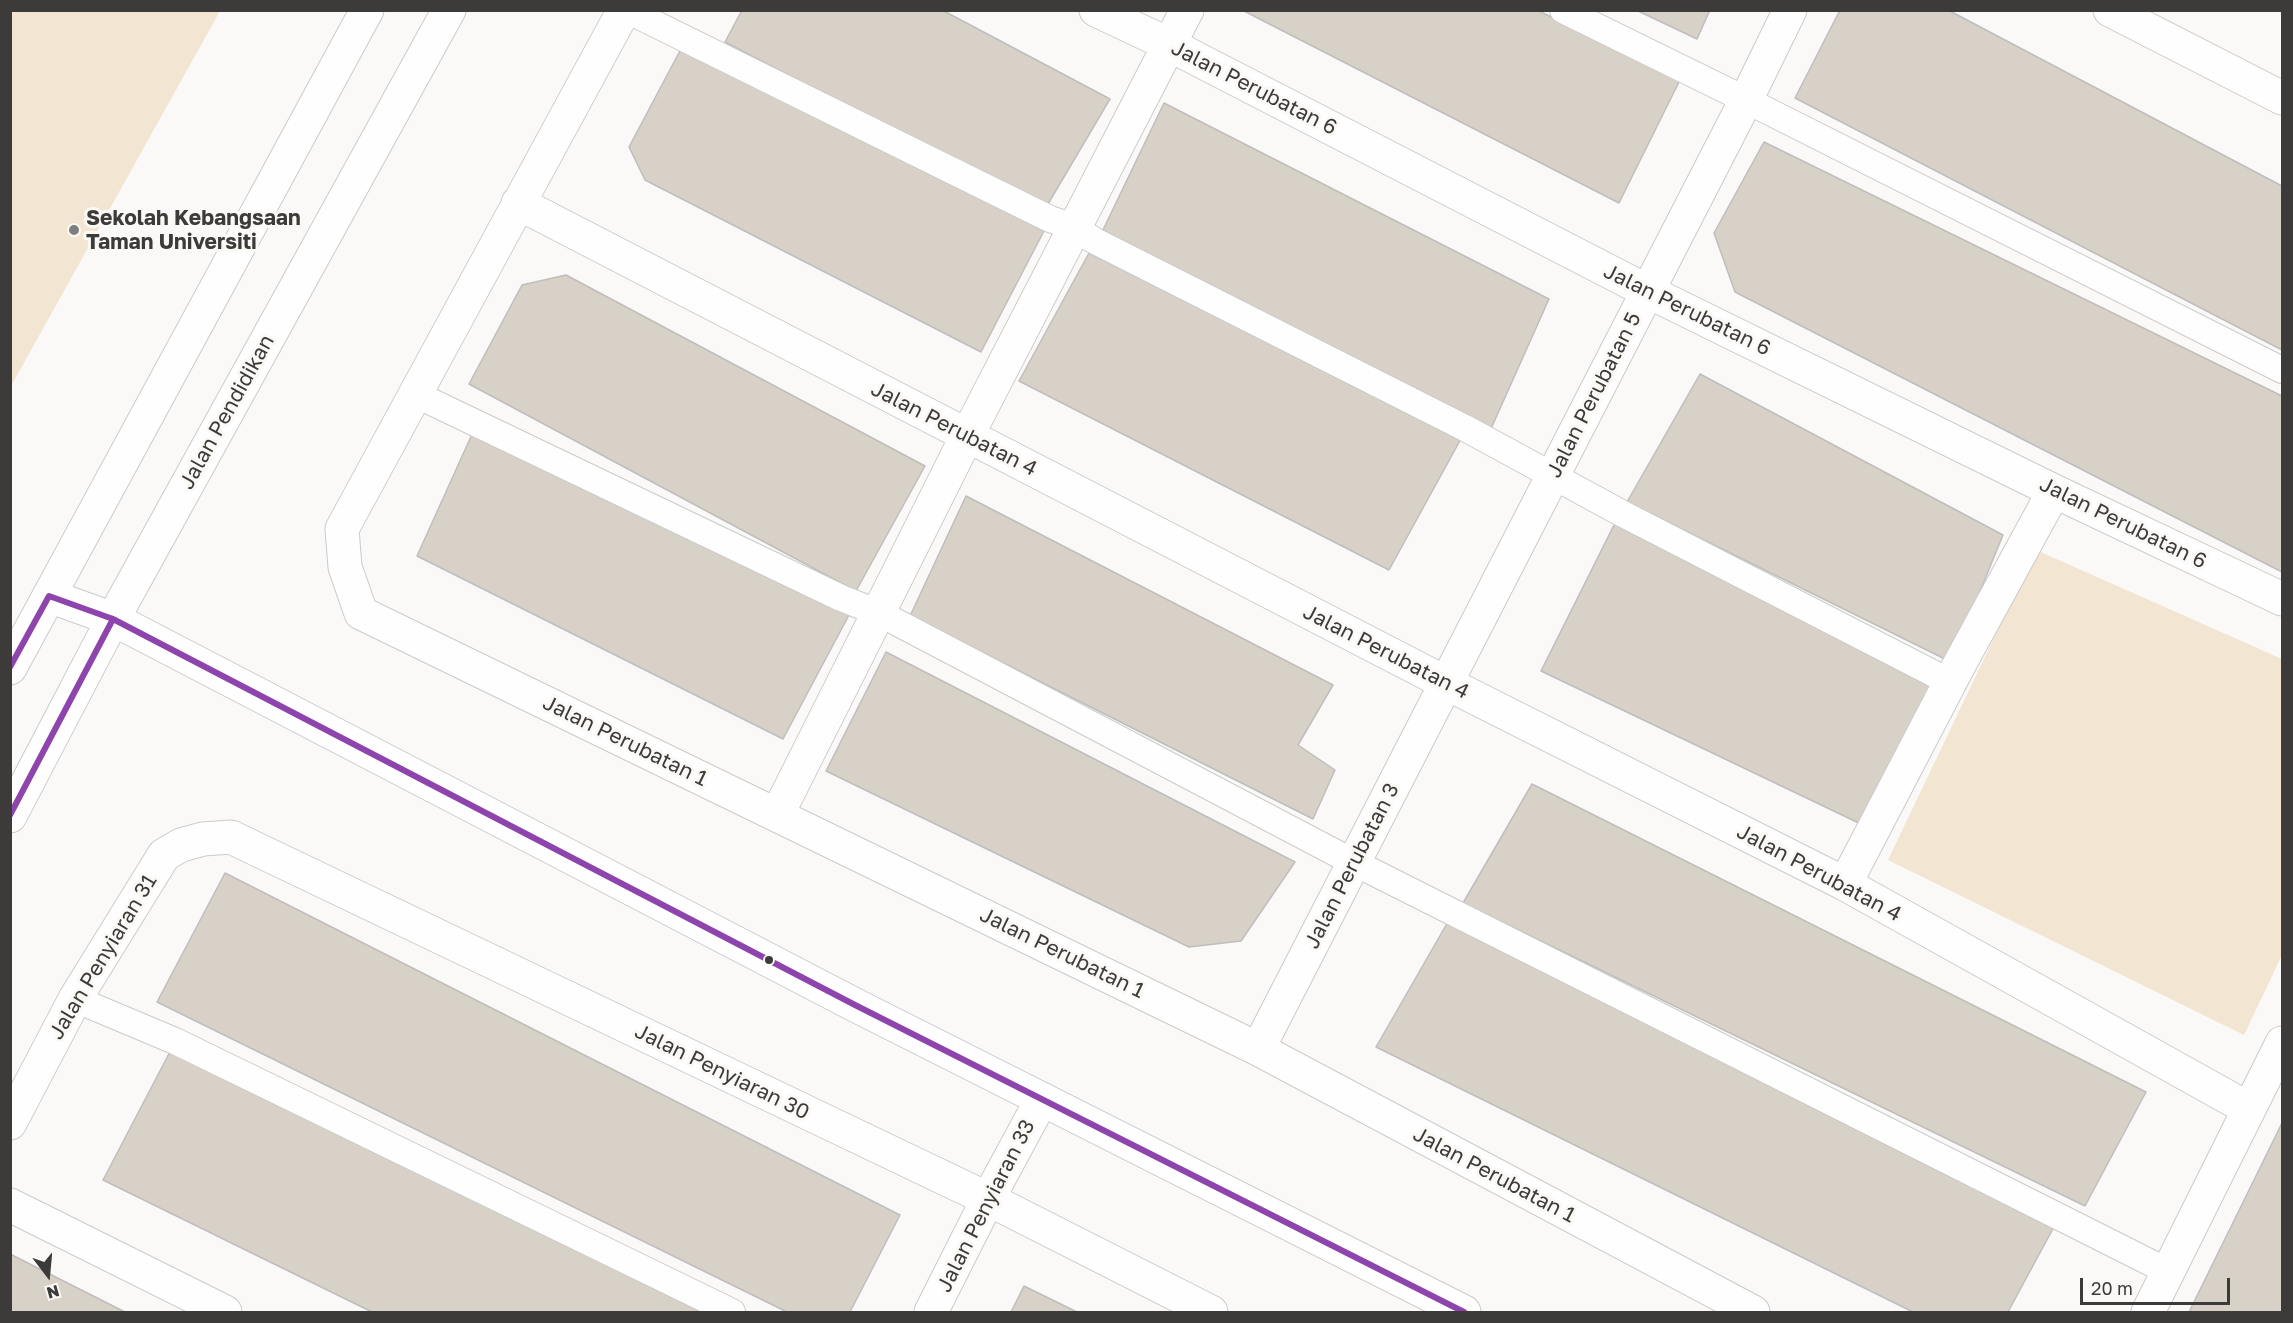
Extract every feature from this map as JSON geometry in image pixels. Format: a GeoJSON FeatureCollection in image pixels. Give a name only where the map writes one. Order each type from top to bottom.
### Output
{"type":"FeatureCollection","features":[{"type":"Feature","properties":{"kind":"street"},"geometry":{"type":"LineString","coordinates":[[10,668],[367,10]]}},
{"type":"Feature","properties":{"kind":"street","name":"Jalan Pendidikan"},"geometry":{"type":"LineString","coordinates":[[10,816],[113,619],[449,10]]}},
{"type":"Feature","properties":{"kind":"street"},"geometry":{"type":"LineString","coordinates":[[415,394],[625,10]]}},
{"type":"Feature","properties":{"kind":"street","name":"Jalan Perubatan 6"},"geometry":{"type":"LineString","coordinates":[[1096,10],[1170,45],[1647,291],[2283,599]]}},
{"type":"Feature","properties":{"kind":"street"},"geometry":{"type":"LineString","coordinates":[[777,815],[1073,227],[1187,10]]}},
{"type":"Feature","properties":{"kind":"street","name":"Jalan Perubatan 5"},"geometry":{"type":"LineString","coordinates":[[1446,683],[1790,10]]}},
{"type":"Feature","properties":{"kind":"street"},"geometry":{"type":"LineString","coordinates":[[2110,10],[2283,98]]}},
{"type":"Feature","properties":{"kind":"street","name":"Jalan Perubatan 4"},"geometry":{"type":"LineString","coordinates":[[518,203],[1446,683],[1845,884],[2249,1109]]}},
{"type":"Feature","properties":{"kind":"street","name":"Jalan Perubatan 1"},"geometry":{"type":"LineString","coordinates":[[415,394],[342,530],[345,567],[361,613],[1258,1048],[1753,1312]]}},
{"type":"Feature","properties":{"kind":"street"},"geometry":{"type":"LineString","coordinates":[[1845,884],[1950,682],[2054,490]]}},
{"type":"Feature","properties":{"kind":"street"},"geometry":{"type":"LineString","coordinates":[[50,596],[113,619],[857,1006],[1464,1312]]}},
{"type":"Feature","properties":{"kind":"street","name":"Jalan Perubatan 3"},"geometry":{"type":"LineString","coordinates":[[1258,1048],[1446,683]]}},
{"type":"Feature","properties":{"kind":"street","name":"Jalan Penyiaran 31"},"geometry":{"type":"LineString","coordinates":[[10,1122],[75,999],[164,855],[181,845],[203,839],[231,837]]}},
{"type":"Feature","properties":{"kind":"street","name":"Jalan Penyiaran 30"},"geometry":{"type":"LineString","coordinates":[[231,837],[988,1199],[1210,1312]]}},
{"type":"Feature","properties":{"kind":"street"},"geometry":{"type":"LineString","coordinates":[[2148,1312],[2283,1043]]}},
{"type":"Feature","properties":{"kind":"street","name":"Jalan Penyiaran 33"},"geometry":{"type":"LineString","coordinates":[[931,1312],[1042,1099]]}},
{"type":"Feature","properties":{"kind":"street"},"geometry":{"type":"LineString","coordinates":[[10,1205],[225,1312]]}},
{"type":"Feature","properties":{"kind":"lane"},"geometry":{"type":"LineString","coordinates":[[625,10],[1050,219],[1073,227],[1095,241],[1553,475],[1623,514],[1950,682]]}},
{"type":"Feature","properties":{"kind":"lane"},"geometry":{"type":"LineString","coordinates":[[1563,10],[2283,370]]}},
{"type":"Feature","properties":{"kind":"lane"},"geometry":{"type":"LineString","coordinates":[[415,394],[841,598],[879,613],[1353,862],[2169,1272]]}},
{"type":"Feature","properties":{"kind":"lane"},"geometry":{"type":"LineString","coordinates":[[75,999],[175,1041],[732,1312]]}},
{"type":"Feature","properties":{"kind":"shaded area","name":"Sekolah Kebangsaan Taman Universiti"},"geometry":{"type":"Polygon","coordinates":[[[10,11],[220,11],[11,386],[10,11]]]}},
{"type":"Feature","properties":{"kind":"shaded area"},"geometry":{"type":"Polygon","coordinates":[[[2036,550],[2282,659],[2282,955],[2244,1035],[1888,860],[2036,550]]]}},
{"type":"Feature","properties":{"kind":"building"},"geometry":{"type":"Polygon","coordinates":[[[742,10],[942,10],[1110,99],[1045,209],[725,42],[742,10]]]}},
{"type":"Feature","properties":{"kind":"building"},"geometry":{"type":"Polygon","coordinates":[[[1242,10],[1537,10],[1680,80],[1619,203],[1242,10]]]}},
{"type":"Feature","properties":{"kind":"building"},"geometry":{"type":"Polygon","coordinates":[[[1636,10],[1710,10],[1697,39],[1636,10]]]}},
{"type":"Feature","properties":{"kind":"building"},"geometry":{"type":"Polygon","coordinates":[[[1840,10],[1948,10],[2282,186],[2282,350],[1795,98],[1840,10]]]}},
{"type":"Feature","properties":{"kind":"building"},"geometry":{"type":"Polygon","coordinates":[[[682,47],[1044,231],[981,352],[645,180],[629,147],[682,47]]]}},
{"type":"Feature","properties":{"kind":"building"},"geometry":{"type":"Polygon","coordinates":[[[1164,103],[1549,299],[1490,431],[1102,232],[1164,103]]]}},
{"type":"Feature","properties":{"kind":"building"},"geometry":{"type":"Polygon","coordinates":[[[1764,142],[2282,396],[2282,572],[1735,292],[1714,233],[1764,142]]]}},
{"type":"Feature","properties":{"kind":"building"},"geometry":{"type":"Polygon","coordinates":[[[1089,253],[1462,437],[1389,570],[1019,381],[1089,253]]]}},
{"type":"Feature","properties":{"kind":"building"},"geometry":{"type":"Polygon","coordinates":[[[566,275],[925,466],[856,591],[469,384],[522,285],[566,275]]]}},
{"type":"Feature","properties":{"kind":"building"},"geometry":{"type":"Polygon","coordinates":[[[1700,374],[2003,535],[1951,662],[1627,502],[1700,374]]]}},
{"type":"Feature","properties":{"kind":"building"},"geometry":{"type":"Polygon","coordinates":[[[473,432],[849,615],[783,739],[417,556],[473,432]]]}},
{"type":"Feature","properties":{"kind":"building"},"geometry":{"type":"Polygon","coordinates":[[[966,496],[1333,685],[1298,745],[1335,770],[1313,819],[910,616],[966,496]]]}},
{"type":"Feature","properties":{"kind":"building"},"geometry":{"type":"Polygon","coordinates":[[[1616,521],[1937,688],[1865,826],[1541,671],[1616,521]]]}},
{"type":"Feature","properties":{"kind":"building"},"geometry":{"type":"Polygon","coordinates":[[[886,652],[1295,862],[1241,941],[1189,947],[826,771],[886,652]]]}},
{"type":"Feature","properties":{"kind":"building"},"geometry":{"type":"Polygon","coordinates":[[[1532,784],[2146,1092],[2085,1206],[1463,903],[1532,784]]]}},
{"type":"Feature","properties":{"kind":"building"},"geometry":{"type":"Polygon","coordinates":[[[225,873],[900,1215],[850,1312],[787,1312],[157,1002],[225,873]]]}},
{"type":"Feature","properties":{"kind":"building"},"geometry":{"type":"Polygon","coordinates":[[[1449,920],[2055,1225],[2008,1312],[1913,1312],[1376,1047],[1449,920]]]}},
{"type":"Feature","properties":{"kind":"building"},"geometry":{"type":"Polygon","coordinates":[[[173,1046],[722,1312],[372,1312],[103,1180],[173,1046]]]}},
{"type":"Feature","properties":{"kind":"building"},"geometry":{"type":"Polygon","coordinates":[[[2282,1123],[2282,1312],[2189,1312],[2282,1123]]]}},
{"type":"Feature","properties":{"kind":"building"},"geometry":{"type":"Polygon","coordinates":[[[10,1254],[125,1312],[10,1312],[10,1254]]]}},
{"type":"Feature","properties":{"kind":"building"},"geometry":{"type":"Polygon","coordinates":[[[1024,1286],[1077,1312],[1011,1312],[1024,1286]]]}},
{"type":"Feature","properties":{"kind":"transit line"},"geometry":{"type":"LineString","coordinates":[[10,667],[49,596],[113,619],[857,1006],[1464,1312]]}},
{"type":"Feature","properties":{"kind":"transit line"},"geometry":{"type":"LineString","coordinates":[[10,815],[113,619]]}},
{"type":"Feature","properties":{"kind":"place","name":"Sekolah Kebangsaan Taman Universiti"},"geometry":{"type":"Point","coordinates":[74,230]}}]}
